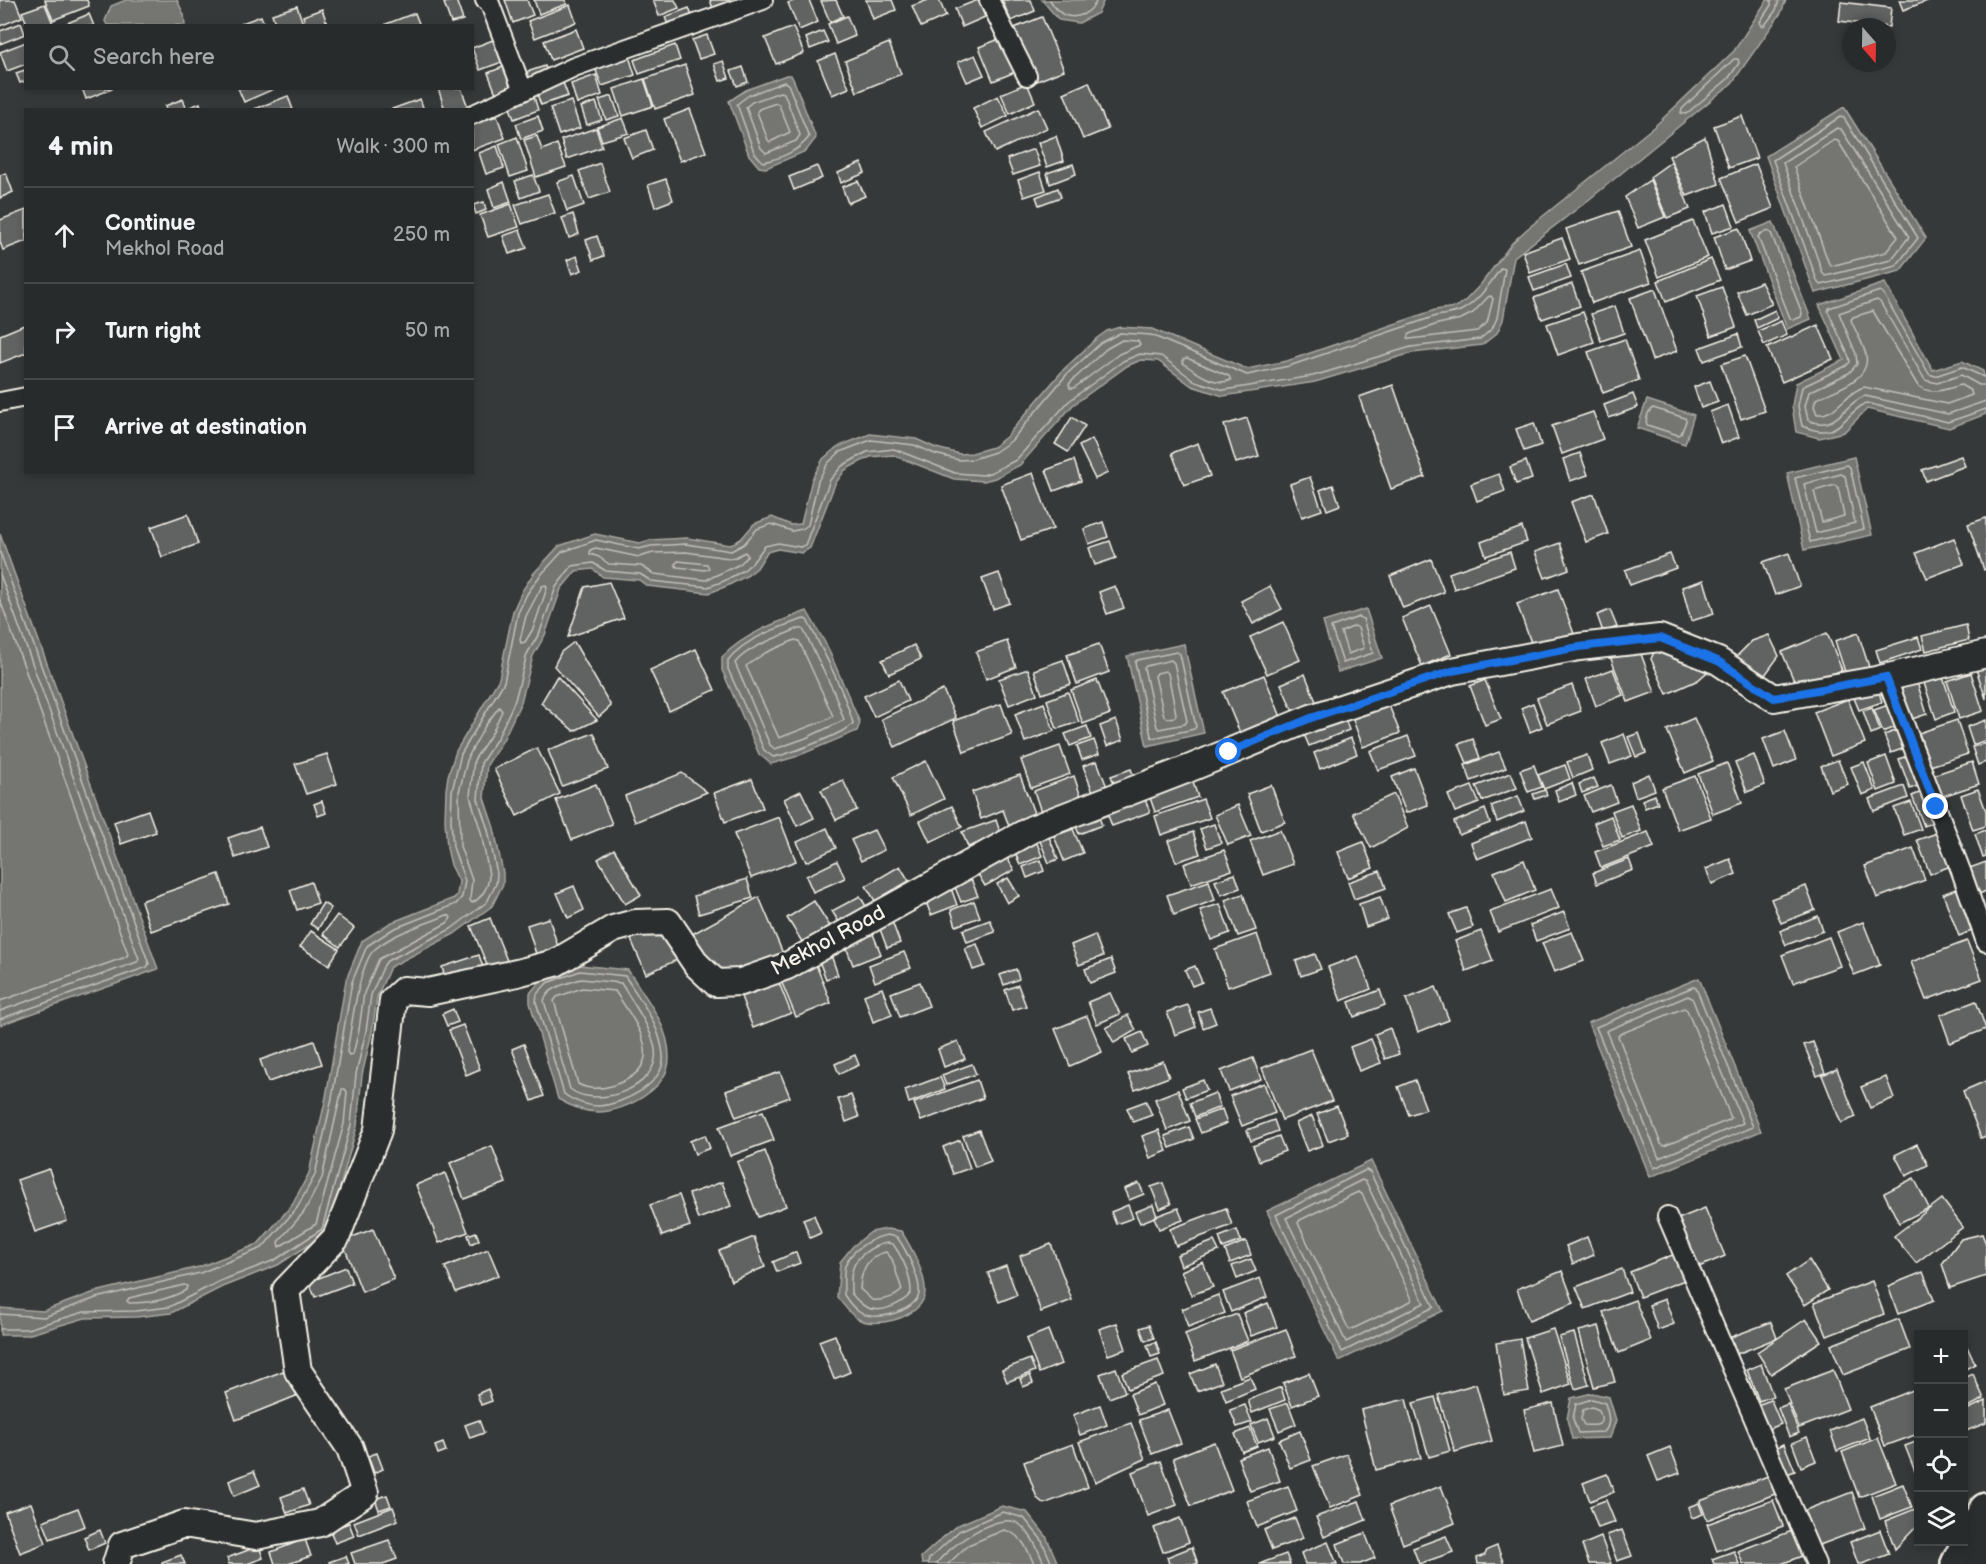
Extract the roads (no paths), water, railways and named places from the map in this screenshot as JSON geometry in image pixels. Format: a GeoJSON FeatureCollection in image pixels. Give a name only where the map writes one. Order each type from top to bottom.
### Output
{"type":"FeatureCollection","features":[{"type":"Feature","properties":{"kind":"highway"},"geometry":{"type":"LineString","coordinates":[[1958,1564],[1986,1510]]}},
{"type":"Feature","properties":{"kind":"street"},"geometry":{"type":"LineString","coordinates":[[485,0],[490,4],[523,91]]}},
{"type":"Feature","properties":{"kind":"street"},"geometry":{"type":"LineString","coordinates":[[474,114],[574,67],[764,0]]}},
{"type":"Feature","properties":{"kind":"street"},"geometry":{"type":"LineString","coordinates":[[989,0],[1027,76]]}},
{"type":"Feature","properties":{"kind":"street"},"geometry":{"type":"LineString","coordinates":[[0,402],[24,397]]}},
{"type":"Feature","properties":{"kind":"street","name":"Mekhol Road"},"geometry":{"type":"LineString","coordinates":[[116,1564],[122,1545],[184,1524],[256,1536],[320,1523],[365,1493],[350,1448],[298,1371],[286,1290],[336,1238],[378,1130],[393,1000],[404,990],[428,992],[517,973],[555,963],[613,929],[635,923],[668,922],[697,965],[716,983],[741,982],[787,966],[1032,829],[1188,769],[1311,718],[1452,671],[1579,647],[1660,638],[1718,661],[1774,698],[1886,677],[1986,654]]}},
{"type":"Feature","properties":{"kind":"street"},"geometry":{"type":"LineString","coordinates":[[1886,677],[1986,942]]}},
{"type":"Feature","properties":{"kind":"street"},"geometry":{"type":"LineString","coordinates":[[1666,1216],[1816,1564]]}},
{"type":"Feature","properties":{"kind":"water"},"geometry":{"type":"Polygon","coordinates":[[[126,0],[177,0],[184,15],[185,24],[106,24],[105,21],[111,6],[126,0]]]}},
{"type":"Feature","properties":{"kind":"water"},"geometry":{"type":"Polygon","coordinates":[[[1042,0],[1104,0],[1098,13],[1079,23],[1059,20],[1042,0]]]}},
{"type":"Feature","properties":{"kind":"water"},"geometry":{"type":"Polygon","coordinates":[[[1767,0],[1786,0],[1781,13],[1732,83],[1586,202],[1514,257],[1503,320],[1497,333],[1482,345],[1412,353],[1315,382],[1223,396],[1192,386],[1158,361],[1141,360],[1127,366],[1073,405],[1020,465],[995,478],[984,481],[954,479],[893,455],[870,457],[856,464],[845,470],[835,484],[810,548],[802,553],[778,549],[767,552],[757,568],[748,575],[709,593],[647,586],[639,580],[603,577],[593,569],[576,571],[561,589],[545,635],[533,656],[521,702],[503,740],[487,765],[484,798],[494,828],[503,884],[492,906],[454,934],[390,967],[377,997],[362,1075],[357,1126],[327,1233],[278,1265],[222,1287],[171,1313],[137,1317],[85,1318],[27,1335],[0,1335],[0,1308],[43,1311],[95,1292],[199,1267],[258,1244],[292,1205],[309,1173],[326,1097],[346,980],[362,941],[390,923],[457,895],[459,881],[451,865],[447,848],[445,820],[448,776],[456,751],[499,679],[513,611],[522,591],[534,573],[559,546],[595,534],[640,543],[650,540],[687,538],[730,545],[741,539],[754,524],[772,517],[791,525],[801,524],[812,479],[823,459],[837,447],[870,434],[916,439],[936,448],[960,454],[993,447],[1006,437],[1064,369],[1097,338],[1107,331],[1120,327],[1152,329],[1247,369],[1287,361],[1435,310],[1456,307],[1481,284],[1512,243],[1527,229],[1656,125],[1734,51],[1767,0]]]}},
{"type":"Feature","properties":{"kind":"water"},"geometry":{"type":"Polygon","coordinates":[[[791,75],[794,81],[816,138],[806,151],[766,168],[759,167],[749,155],[729,101],[746,90],[791,75]]]}},
{"type":"Feature","properties":{"kind":"water"},"geometry":{"type":"Polygon","coordinates":[[[1844,107],[1926,238],[1900,271],[1815,293],[1766,156],[1844,107]]]}},
{"type":"Feature","properties":{"kind":"water"},"geometry":{"type":"Polygon","coordinates":[[[1773,222],[1811,319],[1787,329],[1750,231],[1773,222]]]}},
{"type":"Feature","properties":{"kind":"water"},"geometry":{"type":"Polygon","coordinates":[[[1885,283],[1933,370],[1962,361],[1983,371],[1986,383],[1986,414],[1949,428],[1867,409],[1844,432],[1819,438],[1796,432],[1792,406],[1796,383],[1844,360],[1819,305],[1885,283]]]}},
{"type":"Feature","properties":{"kind":"water"},"geometry":{"type":"Polygon","coordinates":[[[1647,400],[1694,415],[1685,444],[1637,428],[1647,400]]]}},
{"type":"Feature","properties":{"kind":"water"},"geometry":{"type":"Polygon","coordinates":[[[1854,457],[1872,535],[1804,550],[1787,473],[1854,457]]]}},
{"type":"Feature","properties":{"kind":"water"},"geometry":{"type":"Polygon","coordinates":[[[0,534],[158,969],[0,1025],[0,534]]]}},
{"type":"Feature","properties":{"kind":"water"},"geometry":{"type":"Polygon","coordinates":[[[1366,609],[1382,658],[1338,672],[1323,622],[1366,609]]]}},
{"type":"Feature","properties":{"kind":"water"},"geometry":{"type":"Polygon","coordinates":[[[807,611],[827,646],[860,723],[857,731],[795,757],[771,764],[759,754],[722,670],[722,657],[751,635],[807,611]]]}},
{"type":"Feature","properties":{"kind":"water"},"geometry":{"type":"Polygon","coordinates":[[[1184,644],[1204,733],[1147,746],[1127,656],[1184,644]]]}},
{"type":"Feature","properties":{"kind":"water"},"geometry":{"type":"Polygon","coordinates":[[[579,965],[628,970],[660,1022],[668,1045],[667,1068],[662,1079],[654,1088],[633,1103],[609,1111],[587,1111],[558,1099],[530,1003],[530,993],[543,978],[579,965]]]}},
{"type":"Feature","properties":{"kind":"water"},"geometry":{"type":"Polygon","coordinates":[[[1699,978],[1761,1131],[1650,1177],[1588,1023],[1699,978]]]}},
{"type":"Feature","properties":{"kind":"water"},"geometry":{"type":"Polygon","coordinates":[[[1371,1161],[1443,1311],[1339,1361],[1267,1211],[1371,1161]]]}},
{"type":"Feature","properties":{"kind":"water"},"geometry":{"type":"Polygon","coordinates":[[[887,1229],[901,1231],[905,1237],[919,1265],[925,1284],[925,1293],[918,1307],[903,1317],[883,1322],[864,1321],[853,1316],[837,1297],[840,1262],[853,1246],[871,1232],[887,1229]]]}},
{"type":"Feature","properties":{"kind":"water"},"geometry":{"type":"Polygon","coordinates":[[[1592,1393],[1609,1397],[1616,1420],[1610,1438],[1572,1439],[1567,1419],[1571,1398],[1592,1393]]]}},
{"type":"Feature","properties":{"kind":"water"},"geometry":{"type":"Polygon","coordinates":[[[1002,1506],[1027,1512],[1046,1536],[1058,1564],[922,1564],[921,1557],[956,1526],[1002,1506]]]}}]}
